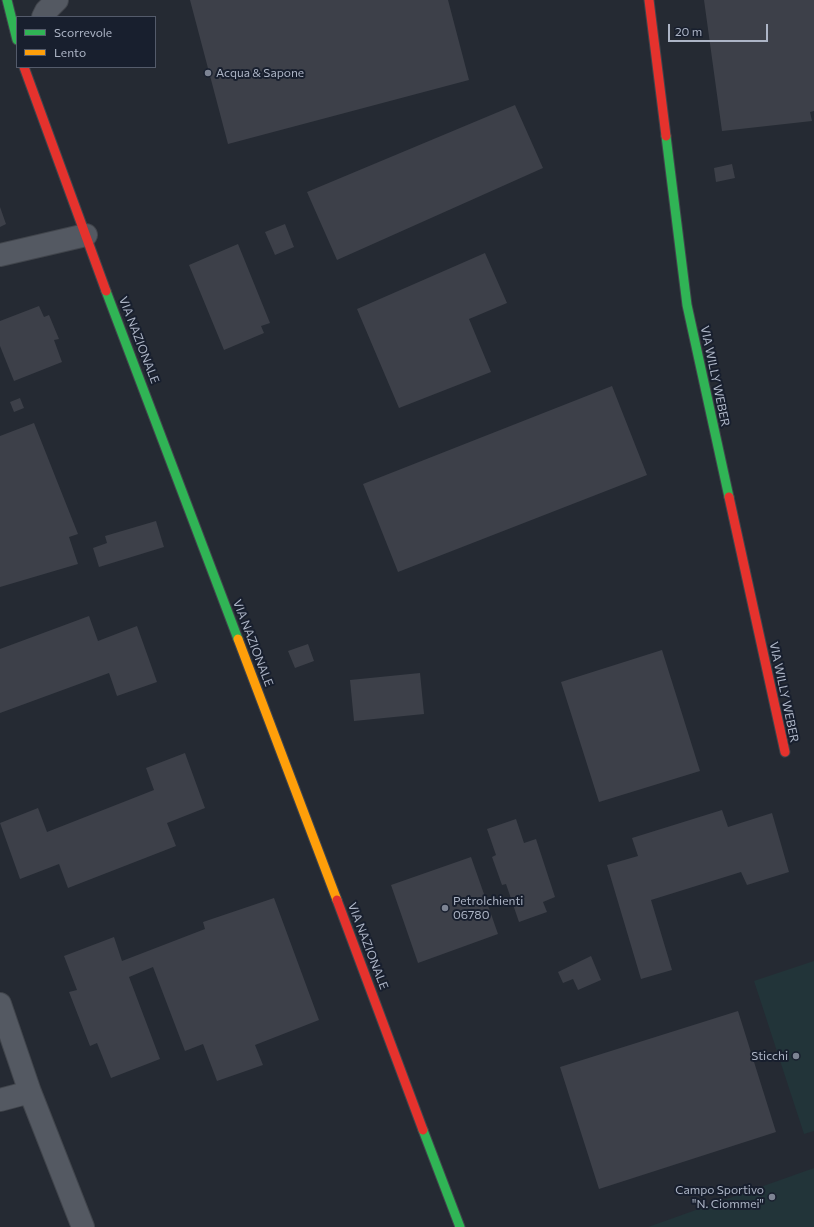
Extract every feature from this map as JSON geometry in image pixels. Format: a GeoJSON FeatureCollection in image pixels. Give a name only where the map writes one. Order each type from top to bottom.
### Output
{"type":"FeatureCollection","features":[{"type":"Feature","properties":{"kind":"main road"},"geometry":{"type":"LineString","coordinates":[[7,0],[16,36]]}},
{"type":"Feature","properties":{"kind":"main road","name":"VIA WILLY WEBER"},"geometry":{"type":"LineString","coordinates":[[649,0],[687,305],[785,752]]}},
{"type":"Feature","properties":{"kind":"main road","name":"VIA NAZIONALE"},"geometry":{"type":"LineString","coordinates":[[24,68],[57,161],[460,1227]]}},
{"type":"Feature","properties":{"kind":"street"},"geometry":{"type":"LineString","coordinates":[[44,16],[46,11],[57,0]]}},
{"type":"Feature","properties":{"kind":"street"},"geometry":{"type":"LineString","coordinates":[[0,255],[86,235]]}},
{"type":"Feature","properties":{"kind":"street"},"geometry":{"type":"LineString","coordinates":[[0,1004],[30,1092],[83,1227]]}},
{"type":"Feature","properties":{"kind":"street"},"geometry":{"type":"LineString","coordinates":[[0,1100],[30,1092]]}},
{"type":"Feature","properties":{"kind":"shaded area","name":"Sticchi"},"geometry":{"type":"Polygon","coordinates":[[[814,961],[814,1131],[804,1134],[754,981],[814,961]]]}},
{"type":"Feature","properties":{"kind":"shaded area","name":"Campo Sportivo \"N. Ciommei\""},"geometry":{"type":"Polygon","coordinates":[[[814,1168],[814,1227],[648,1227],[814,1168]]]}},
{"type":"Feature","properties":{"kind":"building"},"geometry":{"type":"Polygon","coordinates":[[[190,0],[448,0],[469,80],[228,144],[190,0]]]}},
{"type":"Feature","properties":{"kind":"building"},"geometry":{"type":"Polygon","coordinates":[[[704,0],[814,0],[814,111],[810,112],[812,121],[722,131],[704,0]]]}},
{"type":"Feature","properties":{"kind":"building"},"geometry":{"type":"Polygon","coordinates":[[[515,105],[543,168],[337,260],[307,192],[515,105]]]}},
{"type":"Feature","properties":{"kind":"building"},"geometry":{"type":"Polygon","coordinates":[[[732,164],[735,178],[716,182],[714,168],[732,164]]]}},
{"type":"Feature","properties":{"kind":"building"},"geometry":{"type":"Polygon","coordinates":[[[0,207],[6,224],[0,227],[0,207]]]}},
{"type":"Feature","properties":{"kind":"building"},"geometry":{"type":"Polygon","coordinates":[[[285,224],[294,247],[275,255],[265,232],[285,224]]]}},
{"type":"Feature","properties":{"kind":"building"},"geometry":{"type":"Polygon","coordinates":[[[238,244],[270,323],[261,326],[264,333],[224,350],[189,265],[238,244]]]}},
{"type":"Feature","properties":{"kind":"building"},"geometry":{"type":"Polygon","coordinates":[[[485,253],[507,303],[469,319],[491,372],[399,408],[357,309],[485,253]]]}},
{"type":"Feature","properties":{"kind":"building"},"geometry":{"type":"Polygon","coordinates":[[[39,306],[44,317],[49,315],[59,339],[54,340],[62,362],[14,381],[0,346],[0,321],[39,306]]]}},
{"type":"Feature","properties":{"kind":"building"},"geometry":{"type":"Polygon","coordinates":[[[612,386],[647,475],[398,572],[363,484],[612,386]]]}},
{"type":"Feature","properties":{"kind":"building"},"geometry":{"type":"Polygon","coordinates":[[[20,398],[24,408],[14,412],[10,402],[20,398]]]}},
{"type":"Feature","properties":{"kind":"building"},"geometry":{"type":"Polygon","coordinates":[[[34,423],[78,534],[69,537],[78,564],[0,587],[0,436],[34,423]]]}},
{"type":"Feature","properties":{"kind":"building"},"geometry":{"type":"Polygon","coordinates":[[[156,521],[164,547],[99,567],[93,548],[107,543],[105,536],[156,521]]]}},
{"type":"Feature","properties":{"kind":"building"},"geometry":{"type":"Polygon","coordinates":[[[89,616],[98,641],[137,626],[157,682],[117,696],[109,673],[0,713],[0,649],[89,616]]]}},
{"type":"Feature","properties":{"kind":"building"},"geometry":{"type":"Polygon","coordinates":[[[308,644],[314,661],[295,668],[288,651],[308,644]]]}},
{"type":"Feature","properties":{"kind":"building"},"geometry":{"type":"Polygon","coordinates":[[[662,650],[700,771],[599,802],[561,682],[662,650]]]}},
{"type":"Feature","properties":{"kind":"building"},"geometry":{"type":"Polygon","coordinates":[[[420,673],[424,714],[354,721],[350,680],[420,673]]]}},
{"type":"Feature","properties":{"kind":"building"},"geometry":{"type":"Polygon","coordinates":[[[185,753],[205,808],[167,823],[176,846],[68,888],[59,864],[20,879],[0,823],[38,808],[47,832],[154,790],[146,768],[185,753]]]}},
{"type":"Feature","properties":{"kind":"building"},"geometry":{"type":"Polygon","coordinates":[[[722,810],[728,827],[772,813],[789,872],[747,885],[741,872],[651,900],[672,970],[641,979],[607,865],[638,856],[632,838],[722,810]]]}},
{"type":"Feature","properties":{"kind":"building"},"geometry":{"type":"Polygon","coordinates":[[[516,819],[524,843],[536,839],[555,897],[543,902],[547,912],[519,922],[506,884],[502,885],[492,857],[496,855],[487,829],[516,819]]]}},
{"type":"Feature","properties":{"kind":"building"},"geometry":{"type":"Polygon","coordinates":[[[471,857],[498,934],[418,963],[391,885],[471,857]]]}},
{"type":"Feature","properties":{"kind":"building"},"geometry":{"type":"Polygon","coordinates":[[[274,898],[319,1020],[255,1045],[263,1065],[217,1081],[203,1044],[185,1051],[153,967],[129,977],[160,1059],[111,1078],[97,1043],[90,1046],[69,992],[77,990],[64,956],[114,937],[122,961],[205,929],[203,922],[274,898]]]}},
{"type":"Feature","properties":{"kind":"building"},"geometry":{"type":"Polygon","coordinates":[[[591,956],[601,980],[578,990],[573,979],[563,983],[558,972],[591,956]]]}},
{"type":"Feature","properties":{"kind":"building"},"geometry":{"type":"Polygon","coordinates":[[[738,1011],[776,1132],[599,1189],[560,1067],[738,1011]]]}},
{"type":"Feature","properties":{"kind":"traffic: fast"},"geometry":{"type":"LineString","coordinates":[[7,0],[16,36]]}},
{"type":"Feature","properties":{"kind":"traffic: fast"},"geometry":{"type":"LineString","coordinates":[[666,136],[687,305],[729,497]]}},
{"type":"Feature","properties":{"kind":"traffic: fast"},"geometry":{"type":"LineString","coordinates":[[106,291],[238,639]]}},
{"type":"Feature","properties":{"kind":"traffic: fast"},"geometry":{"type":"LineString","coordinates":[[423,1130],[460,1227]]}},
{"type":"Feature","properties":{"kind":"traffic: slow"},"geometry":{"type":"LineString","coordinates":[[238,639],[337,900]]}},
{"type":"Feature","properties":{"kind":"traffic: jam"},"geometry":{"type":"LineString","coordinates":[[649,0],[666,136]]}},
{"type":"Feature","properties":{"kind":"traffic: jam"},"geometry":{"type":"LineString","coordinates":[[24,68],[106,291]]}},
{"type":"Feature","properties":{"kind":"traffic: jam"},"geometry":{"type":"LineString","coordinates":[[729,497],[785,752]]}},
{"type":"Feature","properties":{"kind":"traffic: jam"},"geometry":{"type":"LineString","coordinates":[[337,900],[423,1130]]}},
{"type":"Feature","properties":{"kind":"place","name":"Acqua & Sapone"},"geometry":{"type":"Point","coordinates":[208,73]}},
{"type":"Feature","properties":{"kind":"place","name":"Petrolchienti 06780"},"geometry":{"type":"Point","coordinates":[445,908]}},
{"type":"Feature","properties":{"kind":"place","name":"Sticchi"},"geometry":{"type":"Point","coordinates":[796,1056]}},
{"type":"Feature","properties":{"kind":"place","name":"Campo Sportivo \"N. Ciommei\""},"geometry":{"type":"Point","coordinates":[772,1197]}}]}
